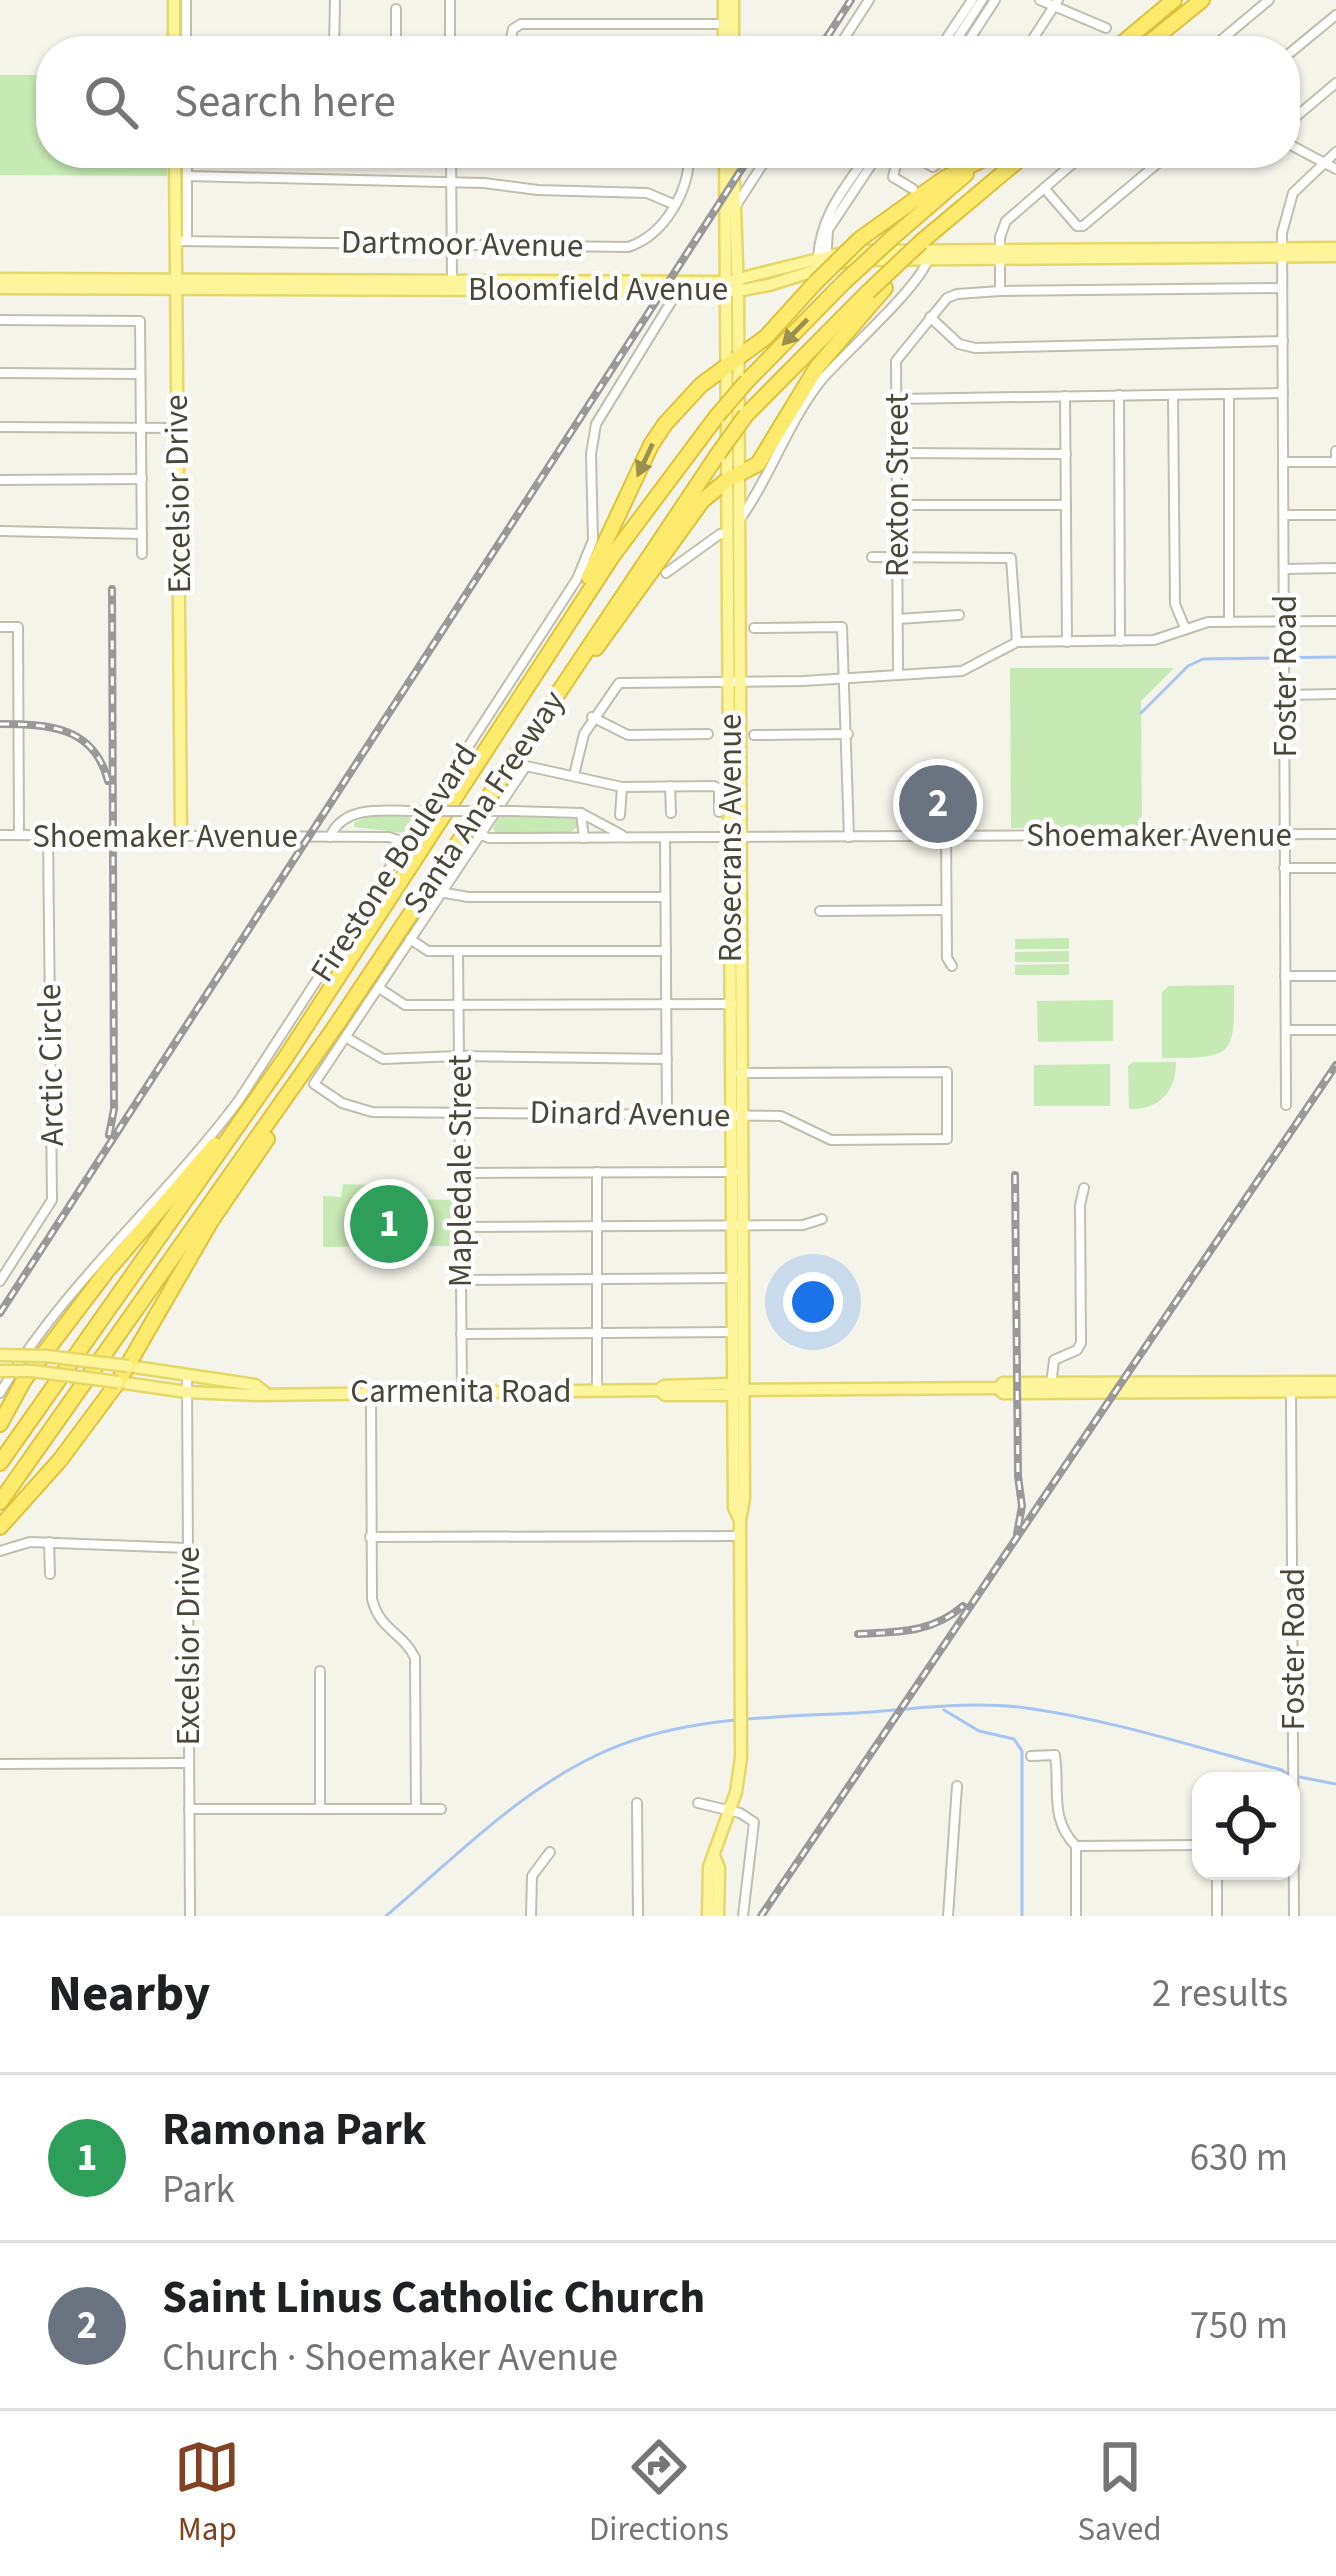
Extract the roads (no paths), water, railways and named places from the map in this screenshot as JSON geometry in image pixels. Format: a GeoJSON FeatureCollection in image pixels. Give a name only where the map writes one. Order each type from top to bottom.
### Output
{"type":"FeatureCollection","features":[{"type":"Feature","properties":{"kind":"highway"},"geometry":{"type":"LineString","coordinates":[[1131,36],[1174,0]]}},
{"type":"Feature","properties":{"kind":"highway"},"geometry":{"type":"LineString","coordinates":[[1158,36],[1202,0]]}},
{"type":"Feature","properties":{"kind":"highway"},"geometry":{"type":"LineString","coordinates":[[1169,36],[1213,0]]}},
{"type":"Feature","properties":{"kind":"highway"},"geometry":{"type":"LineString","coordinates":[[517,701],[542,651],[589,578],[651,445],[690,395],[766,337],[820,266],[964,168]]}},
{"type":"Feature","properties":{"kind":"highway","name":"Santa Ana Freeway"},"geometry":{"type":"LineString","coordinates":[[0,1463],[286,1057],[644,511],[747,381],[844,282],[973,168]]}},
{"type":"Feature","properties":{"kind":"highway"},"geometry":{"type":"LineString","coordinates":[[567,677],[584,664],[618,620],[702,501],[758,464],[817,367],[885,288],[1001,168]]}},
{"type":"Feature","properties":{"kind":"highway","name":"Santa Ana Freeway"},"geometry":{"type":"LineString","coordinates":[[0,1502],[340,1032],[567,677],[746,416],[866,289],[923,248],[1009,168]]}},
{"type":"Feature","properties":{"kind":"highway"},"geometry":{"type":"LineString","coordinates":[[0,1476],[328,1010],[643,523],[644,511]]}},
{"type":"Feature","properties":{"kind":"highway"},"geometry":{"type":"LineString","coordinates":[[0,1491],[329,1024],[639,554],[655,532],[670,522]]}},
{"type":"Feature","properties":{"kind":"highway"},"geometry":{"type":"LineString","coordinates":[[0,1527],[118,1382],[223,1203],[340,1032]]}},
{"type":"Feature","properties":{"kind":"highway"},"geometry":{"type":"LineString","coordinates":[[0,1424],[32,1371],[106,1272],[286,1057]]}},
{"type":"Feature","properties":{"kind":"main road"},"geometry":{"type":"LineString","coordinates":[[174,0],[180,36]]}},
{"type":"Feature","properties":{"kind":"main road"},"geometry":{"type":"LineString","coordinates":[[724,0],[729,24]]}},
{"type":"Feature","properties":{"kind":"main road"},"geometry":{"type":"LineString","coordinates":[[729,36],[733,0]]}},
{"type":"Feature","properties":{"kind":"main road","name":"Excelsior Drive"},"geometry":{"type":"LineString","coordinates":[[176,168],[181,241],[176,284],[181,835]]}},
{"type":"Feature","properties":{"kind":"main road","name":"Rosecrans Avenue"},"geometry":{"type":"LineString","coordinates":[[708,1916],[710,1867],[740,1777],[741,1733],[733,633],[737,523],[729,168]]}},
{"type":"Feature","properties":{"kind":"main road","name":"Bloomfield Avenue"},"geometry":{"type":"LineString","coordinates":[[0,284],[732,286],[769,285],[820,266],[923,248],[999,254],[1336,252]]}},
{"type":"Feature","properties":{"kind":"main road","name":"Rosecrans Avenue"},"geometry":{"type":"LineString","coordinates":[[733,477],[727,534],[733,588]]}},
{"type":"Feature","properties":{"kind":"main road","name":"Rosecrans Avenue"},"geometry":{"type":"LineString","coordinates":[[737,1278],[733,1332],[738,1390]]}},
{"type":"Feature","properties":{"kind":"main road","name":"Carmenita Road"},"geometry":{"type":"LineString","coordinates":[[0,1355],[128,1366],[255,1385],[264,1392]]}},
{"type":"Feature","properties":{"kind":"main road","name":"Carmenita Road"},"geometry":{"type":"LineString","coordinates":[[0,1372],[32,1371],[187,1392],[658,1390],[664,1395],[726,1395],[738,1390],[998,1388],[1003,1393],[1051,1388],[1291,1387],[1336,1391]]}},
{"type":"Feature","properties":{"kind":"main road","name":"Carmenita Road"},"geometry":{"type":"LineString","coordinates":[[1291,1387],[1336,1382]]}},
{"type":"Feature","properties":{"kind":"main road","name":"Rosecrans Avenue"},"geometry":{"type":"LineString","coordinates":[[715,1858],[718,1911]]}},
{"type":"Feature","properties":{"kind":"street"},"geometry":{"type":"LineString","coordinates":[[183,36],[186,0]]}},
{"type":"Feature","properties":{"kind":"street"},"geometry":{"type":"LineString","coordinates":[[334,36],[335,0]]}},
{"type":"Feature","properties":{"kind":"street"},"geometry":{"type":"LineString","coordinates":[[450,0],[450,36]]}},
{"type":"Feature","properties":{"kind":"street"},"geometry":{"type":"LineString","coordinates":[[846,36],[869,0]]}},
{"type":"Feature","properties":{"kind":"street"},"geometry":{"type":"LineString","coordinates":[[961,36],[972,0]]}},
{"type":"Feature","properties":{"kind":"street"},"geometry":{"type":"LineString","coordinates":[[962,36],[982,0]]}},
{"type":"Feature","properties":{"kind":"street"},"geometry":{"type":"LineString","coordinates":[[963,36],[994,0]]}},
{"type":"Feature","properties":{"kind":"street"},"geometry":{"type":"LineString","coordinates":[[1040,0],[1106,28]]}},
{"type":"Feature","properties":{"kind":"street"},"geometry":{"type":"LineString","coordinates":[[1226,36],[1269,0]]}},
{"type":"Feature","properties":{"kind":"street"},"geometry":{"type":"LineString","coordinates":[[1036,36],[1056,4]]}},
{"type":"Feature","properties":{"kind":"street"},"geometry":{"type":"LineString","coordinates":[[396,9],[396,36]]}},
{"type":"Feature","properties":{"kind":"street"},"geometry":{"type":"LineString","coordinates":[[1300,45],[1336,15]]}},
{"type":"Feature","properties":{"kind":"street"},"geometry":{"type":"LineString","coordinates":[[511,36],[521,24],[729,24]]}},
{"type":"Feature","properties":{"kind":"street"},"geometry":{"type":"LineString","coordinates":[[1300,113],[1336,83]]}},
{"type":"Feature","properties":{"kind":"street"},"geometry":{"type":"LineString","coordinates":[[1300,151],[1336,169]]}},
{"type":"Feature","properties":{"kind":"street","name":"Foster Road"},"geometry":{"type":"LineString","coordinates":[[1286,1105],[1282,252],[1286,206],[1304,179],[1336,152]]}},
{"type":"Feature","properties":{"kind":"street","name":"Excelsior Drive"},"geometry":{"type":"LineString","coordinates":[[181,241],[187,168]]}},
{"type":"Feature","properties":{"kind":"street"},"geometry":{"type":"LineString","coordinates":[[451,286],[452,168]]}},
{"type":"Feature","properties":{"kind":"street","name":"Dartmoor Avenue"},"geometry":{"type":"LineString","coordinates":[[181,241],[628,247],[655,234],[685,189],[687,168]]}},
{"type":"Feature","properties":{"kind":"street"},"geometry":{"type":"LineString","coordinates":[[729,208],[759,168]]}},
{"type":"Feature","properties":{"kind":"street"},"geometry":{"type":"LineString","coordinates":[[820,266],[825,219],[859,168]]}},
{"type":"Feature","properties":{"kind":"street"},"geometry":{"type":"LineString","coordinates":[[820,266],[828,230],[868,168]]}},
{"type":"Feature","properties":{"kind":"street"},"geometry":{"type":"LineString","coordinates":[[895,168],[893,177],[913,189]]}},
{"type":"Feature","properties":{"kind":"street"},"geometry":{"type":"LineString","coordinates":[[1000,291],[999,254],[1006,221],[1067,168]]}},
{"type":"Feature","properties":{"kind":"street"},"geometry":{"type":"LineString","coordinates":[[1044,188],[1076,226],[1083,226],[1151,168]]}},
{"type":"Feature","properties":{"kind":"street"},"geometry":{"type":"LineString","coordinates":[[187,176],[647,193],[673,204]]}},
{"type":"Feature","properties":{"kind":"street"},"geometry":{"type":"LineString","coordinates":[[737,523],[812,392],[918,280],[923,248]]}},
{"type":"Feature","properties":{"kind":"street","name":"Firestone Boulevard"},"geometry":{"type":"LineString","coordinates":[[0,1393],[57,1309],[185,1169],[239,1100],[583,568],[595,522],[591,454],[596,424],[680,286]]}},
{"type":"Feature","properties":{"kind":"street","name":"Rexton Street"},"geometry":{"type":"LineString","coordinates":[[898,672],[896,361],[930,317],[957,293],[1282,288]]}},
{"type":"Feature","properties":{"kind":"street"},"geometry":{"type":"LineString","coordinates":[[930,317],[959,344],[975,348],[1282,341]]}},
{"type":"Feature","properties":{"kind":"street"},"geometry":{"type":"LineString","coordinates":[[0,320],[140,321],[142,554]]}},
{"type":"Feature","properties":{"kind":"street"},"geometry":{"type":"LineString","coordinates":[[0,374],[140,374]]}},
{"type":"Feature","properties":{"kind":"street"},"geometry":{"type":"LineString","coordinates":[[896,399],[1283,393]]}},
{"type":"Feature","properties":{"kind":"street"},"geometry":{"type":"LineString","coordinates":[[1228,394],[1229,622]]}},
{"type":"Feature","properties":{"kind":"street"},"geometry":{"type":"LineString","coordinates":[[1119,395],[1120,641]]}},
{"type":"Feature","properties":{"kind":"street"},"geometry":{"type":"LineString","coordinates":[[1173,395],[1175,604],[1185,628]]}},
{"type":"Feature","properties":{"kind":"street"},"geometry":{"type":"LineString","coordinates":[[1066,396],[1067,642]]}},
{"type":"Feature","properties":{"kind":"street"},"geometry":{"type":"LineString","coordinates":[[0,427],[177,428]]}},
{"type":"Feature","properties":{"kind":"street"},"geometry":{"type":"LineString","coordinates":[[1284,462],[1336,462],[1336,451]]}},
{"type":"Feature","properties":{"kind":"street"},"geometry":{"type":"LineString","coordinates":[[896,453],[1066,454]]}},
{"type":"Feature","properties":{"kind":"street"},"geometry":{"type":"LineString","coordinates":[[0,479],[142,479]]}},
{"type":"Feature","properties":{"kind":"street"},"geometry":{"type":"LineString","coordinates":[[897,505],[1066,505]]}},
{"type":"Feature","properties":{"kind":"street"},"geometry":{"type":"LineString","coordinates":[[1284,515],[1336,514]]}},
{"type":"Feature","properties":{"kind":"street"},"geometry":{"type":"LineString","coordinates":[[0,532],[142,534]]}},
{"type":"Feature","properties":{"kind":"street"},"geometry":{"type":"LineString","coordinates":[[666,573],[727,534]]}},
{"type":"Feature","properties":{"kind":"street"},"geometry":{"type":"LineString","coordinates":[[872,557],[1011,558],[1017,642]]}},
{"type":"Feature","properties":{"kind":"street"},"geometry":{"type":"LineString","coordinates":[[1284,569],[1336,568]]}},
{"type":"Feature","properties":{"kind":"street"},"geometry":{"type":"LineString","coordinates":[[898,619],[958,615]]}},
{"type":"Feature","properties":{"kind":"street"},"geometry":{"type":"LineString","coordinates":[[719,812],[718,787],[622,787],[574,775],[592,717],[619,683],[734,683],[970,669],[1017,642],[1154,640],[1185,628],[1229,622],[1336,621]]}},
{"type":"Feature","properties":{"kind":"street"},"geometry":{"type":"LineString","coordinates":[[754,628],[842,626],[849,837]]}},
{"type":"Feature","properties":{"kind":"street"},"geometry":{"type":"LineString","coordinates":[[0,627],[18,627],[20,835]]}},
{"type":"Feature","properties":{"kind":"street"},"geometry":{"type":"LineString","coordinates":[[1286,694],[1336,694]]}},
{"type":"Feature","properties":{"kind":"street"},"geometry":{"type":"LineString","coordinates":[[592,717],[622,734],[708,734]]}},
{"type":"Feature","properties":{"kind":"street"},"geometry":{"type":"LineString","coordinates":[[754,735],[848,734]]}},
{"type":"Feature","properties":{"kind":"street","name":"Firestone Boulevard"},"geometry":{"type":"LineString","coordinates":[[314,1084],[340,1032],[380,988],[522,769],[530,766],[574,775]]}},
{"type":"Feature","properties":{"kind":"street"},"geometry":{"type":"LineString","coordinates":[[670,786],[670,813]]}},
{"type":"Feature","properties":{"kind":"street"},"geometry":{"type":"LineString","coordinates":[[620,814],[622,787]]}},
{"type":"Feature","properties":{"kind":"street","name":"Shoemaker Avenue"},"geometry":{"type":"LineString","coordinates":[[330,837],[337,823],[363,812],[581,813]]}},
{"type":"Feature","properties":{"kind":"street"},"geometry":{"type":"LineString","coordinates":[[581,813],[584,838]]}},
{"type":"Feature","properties":{"kind":"street"},"geometry":{"type":"LineString","coordinates":[[581,813],[629,838]]}},
{"type":"Feature","properties":{"kind":"street","name":"Shoemaker Avenue"},"geometry":{"type":"LineString","coordinates":[[342,822],[342,837]]}},
{"type":"Feature","properties":{"kind":"street","name":"Shoemaker Avenue"},"geometry":{"type":"LineString","coordinates":[[480,834],[488,838],[734,838],[1336,833]]}},
{"type":"Feature","properties":{"kind":"street","name":"Shoemaker Avenue"},"geometry":{"type":"LineString","coordinates":[[0,835],[394,838],[406,843]]}},
{"type":"Feature","properties":{"kind":"street","name":"Arctic Circle"},"geometry":{"type":"LineString","coordinates":[[0,1281],[52,1200],[48,835]]}},
{"type":"Feature","properties":{"kind":"street"},"geometry":{"type":"LineString","coordinates":[[946,836],[947,958],[952,966]]}},
{"type":"Feature","properties":{"kind":"street"},"geometry":{"type":"LineString","coordinates":[[665,838],[667,1114]]}},
{"type":"Feature","properties":{"kind":"street"},"geometry":{"type":"LineString","coordinates":[[1284,868],[1336,868]]}},
{"type":"Feature","properties":{"kind":"street"},"geometry":{"type":"LineString","coordinates":[[440,892],[468,897],[665,897]]}},
{"type":"Feature","properties":{"kind":"street"},"geometry":{"type":"LineString","coordinates":[[820,911],[946,910]]}},
{"type":"Feature","properties":{"kind":"street"},"geometry":{"type":"LineString","coordinates":[[410,939],[428,950],[666,951]]}},
{"type":"Feature","properties":{"kind":"street","name":"Mapledale Street"},"geometry":{"type":"LineString","coordinates":[[458,951],[462,1391]]}},
{"type":"Feature","properties":{"kind":"street"},"geometry":{"type":"LineString","coordinates":[[1285,976],[1336,976]]}},
{"type":"Feature","properties":{"kind":"street"},"geometry":{"type":"LineString","coordinates":[[380,988],[405,1005],[735,1004]]}},
{"type":"Feature","properties":{"kind":"street"},"geometry":{"type":"LineString","coordinates":[[1286,1030],[1336,1030]]}},
{"type":"Feature","properties":{"kind":"street"},"geometry":{"type":"LineString","coordinates":[[340,1032],[383,1059],[667,1059]]}},
{"type":"Feature","properties":{"kind":"street","name":"Dinard Avenue"},"geometry":{"type":"LineString","coordinates":[[314,1084],[364,1112],[785,1116],[836,1140],[947,1139],[947,1072],[736,1072]]}},
{"type":"Feature","properties":{"kind":"street"},"geometry":{"type":"LineString","coordinates":[[597,1172],[597,1390]]}},
{"type":"Feature","properties":{"kind":"street"},"geometry":{"type":"LineString","coordinates":[[460,1173],[736,1172]]}},
{"type":"Feature","properties":{"kind":"street"},"geometry":{"type":"LineString","coordinates":[[1051,1388],[1054,1360],[1077,1350],[1081,1342],[1080,1204],[1084,1188]]}},
{"type":"Feature","properties":{"kind":"street"},"geometry":{"type":"LineString","coordinates":[[460,1227],[802,1225],[822,1219]]}},
{"type":"Feature","properties":{"kind":"street"},"geometry":{"type":"LineString","coordinates":[[461,1280],[737,1278]]}},
{"type":"Feature","properties":{"kind":"street"},"geometry":{"type":"LineString","coordinates":[[461,1334],[733,1332]]}},
{"type":"Feature","properties":{"kind":"street","name":"Excelsior Drive"},"geometry":{"type":"LineString","coordinates":[[187,1377],[190,1916]]}},
{"type":"Feature","properties":{"kind":"street","name":"Foster Road"},"geometry":{"type":"LineString","coordinates":[[1291,1387],[1293,1772]]}},
{"type":"Feature","properties":{"kind":"street"},"geometry":{"type":"LineString","coordinates":[[370,1392],[370,1537],[376,1612],[388,1630],[412,1650],[416,1663],[416,1809]]}},
{"type":"Feature","properties":{"kind":"street"},"geometry":{"type":"LineString","coordinates":[[370,1537],[740,1536]]}},
{"type":"Feature","properties":{"kind":"street"},"geometry":{"type":"LineString","coordinates":[[0,1551],[26,1542],[187,1548]]}},
{"type":"Feature","properties":{"kind":"street"},"geometry":{"type":"LineString","coordinates":[[50,1542],[50,1574]]}},
{"type":"Feature","properties":{"kind":"street"},"geometry":{"type":"LineString","coordinates":[[320,1671],[320,1809]]}},
{"type":"Feature","properties":{"kind":"street"},"geometry":{"type":"LineString","coordinates":[[1031,1756],[1055,1755],[1062,1832],[1076,1846],[1076,1916]]}},
{"type":"Feature","properties":{"kind":"street"},"geometry":{"type":"LineString","coordinates":[[0,1764],[188,1763]]}},
{"type":"Feature","properties":{"kind":"street"},"geometry":{"type":"LineString","coordinates":[[948,1916],[957,1786]]}},
{"type":"Feature","properties":{"kind":"street"},"geometry":{"type":"LineString","coordinates":[[637,1803],[638,1916]]}},
{"type":"Feature","properties":{"kind":"street"},"geometry":{"type":"LineString","coordinates":[[698,1803],[730,1810],[755,1824],[748,1847],[743,1916]]}},
{"type":"Feature","properties":{"kind":"street"},"geometry":{"type":"LineString","coordinates":[[189,1810],[441,1809]]}},
{"type":"Feature","properties":{"kind":"street"},"geometry":{"type":"LineString","coordinates":[[1076,1846],[1192,1845]]}},
{"type":"Feature","properties":{"kind":"street"},"geometry":{"type":"LineString","coordinates":[[531,1916],[532,1876],[550,1852]]}},
{"type":"Feature","properties":{"kind":"street"},"geometry":{"type":"LineString","coordinates":[[1217,1880],[1217,1916]]}},
{"type":"Feature","properties":{"kind":"street","name":"Foster Road"},"geometry":{"type":"LineString","coordinates":[[1294,1880],[1294,1916]]}},
{"type":"Feature","properties":{"kind":"waterway"},"geometry":{"type":"LineString","coordinates":[[1141,713],[1188,666],[1203,659],[1336,657]]}},
{"type":"Feature","properties":{"kind":"waterway"},"geometry":{"type":"LineString","coordinates":[[386,1916],[486,1829],[566,1771],[628,1742],[696,1725],[766,1717],[1007,1706],[1123,1727],[1336,1784]]}},
{"type":"Feature","properties":{"kind":"waterway"},"geometry":{"type":"LineString","coordinates":[[944,1710],[979,1731],[1014,1739],[1022,1751],[1022,1916]]}},
{"type":"Feature","properties":{"kind":"railway"},"geometry":{"type":"LineString","coordinates":[[828,36],[851,0]]}},
{"type":"Feature","properties":{"kind":"railway"},"geometry":{"type":"LineString","coordinates":[[0,1313],[742,168]]}},
{"type":"Feature","properties":{"kind":"railway"},"geometry":{"type":"LineString","coordinates":[[109,1135],[114,1109],[112,589]]}},
{"type":"Feature","properties":{"kind":"railway"},"geometry":{"type":"LineString","coordinates":[[0,724],[67,732],[92,749],[108,781]]}},
{"type":"Feature","properties":{"kind":"railway"},"geometry":{"type":"LineString","coordinates":[[761,1916],[1336,1065]]}},
{"type":"Feature","properties":{"kind":"railway"},"geometry":{"type":"LineString","coordinates":[[1015,1175],[1022,1506],[1017,1534]]}},
{"type":"Feature","properties":{"kind":"railway"},"geometry":{"type":"LineString","coordinates":[[858,1634],[927,1626],[963,1606]]}},
{"type":"Feature","properties":{"kind":"place","name":"Saint Linus Catholic Church"},"geometry":{"type":"Point","coordinates":[938,804]}},
{"type":"Feature","properties":{"kind":"place","name":"Ramona Park"},"geometry":{"type":"Point","coordinates":[389,1224]}}]}
